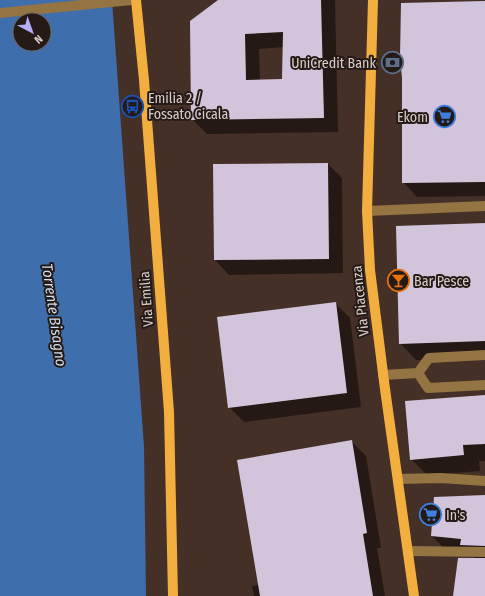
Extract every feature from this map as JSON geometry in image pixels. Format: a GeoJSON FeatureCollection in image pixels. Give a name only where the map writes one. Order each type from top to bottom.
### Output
{"type":"FeatureCollection","features":[{"type":"Feature","properties":{"kind":"main road","name":"Via Emilia"},"geometry":{"type":"LineString","coordinates":[[136,0],[144,80],[168,412],[173,596]]}},
{"type":"Feature","properties":{"kind":"main road","name":"Via Piacenza"},"geometry":{"type":"LineString","coordinates":[[373,0],[367,211],[370,270],[414,596]]}},
{"type":"Feature","properties":{"kind":"street"},"geometry":{"type":"LineString","coordinates":[[0,13],[131,0]]}},
{"type":"Feature","properties":{"kind":"street"},"geometry":{"type":"LineString","coordinates":[[367,211],[485,206]]}},
{"type":"Feature","properties":{"kind":"street"},"geometry":{"type":"LineString","coordinates":[[418,373],[429,358],[485,355]]}},
{"type":"Feature","properties":{"kind":"street"},"geometry":{"type":"LineString","coordinates":[[383,375],[418,373]]}},
{"type":"Feature","properties":{"kind":"street"},"geometry":{"type":"LineString","coordinates":[[418,373],[428,388],[485,385]]}},
{"type":"Feature","properties":{"kind":"street"},"geometry":{"type":"LineString","coordinates":[[398,479],[441,478],[485,481]]}},
{"type":"Feature","properties":{"kind":"street"},"geometry":{"type":"LineString","coordinates":[[408,552],[485,552]]}},
{"type":"Feature","properties":{"kind":"water","name":"Torrente Bisagno"},"geometry":{"type":"Polygon","coordinates":[[[0,0],[112,0],[144,447],[146,596],[0,596],[0,0]]]}},
{"type":"Feature","properties":{"kind":"building"},"geometry":{"type":"Polygon","coordinates":[[[218,0],[321,0],[324,118],[191,120],[190,21],[218,0]],[[283,32],[245,34],[246,80],[282,79],[283,32]]]}},
{"type":"Feature","properties":{"kind":"building"},"geometry":{"type":"Polygon","coordinates":[[[485,1],[485,182],[402,183],[402,78],[400,57],[401,3],[485,1]]]}},
{"type":"Feature","properties":{"kind":"building"},"geometry":{"type":"Polygon","coordinates":[[[328,163],[329,259],[214,260],[213,164],[328,163]]]}},
{"type":"Feature","properties":{"kind":"building"},"geometry":{"type":"Polygon","coordinates":[[[485,223],[485,341],[399,344],[396,226],[485,223]]]}},
{"type":"Feature","properties":{"kind":"building"},"geometry":{"type":"Polygon","coordinates":[[[336,302],[347,393],[228,408],[217,317],[336,302]]]}},
{"type":"Feature","properties":{"kind":"building"},"geometry":{"type":"Polygon","coordinates":[[[485,395],[485,444],[463,445],[464,455],[410,460],[405,401],[485,395]]]}},
{"type":"Feature","properties":{"kind":"building"},"geometry":{"type":"Polygon","coordinates":[[[352,440],[367,533],[363,534],[373,596],[260,596],[237,460],[352,440]]]}},
{"type":"Feature","properties":{"kind":"building"},"geometry":{"type":"Polygon","coordinates":[[[485,495],[485,546],[460,545],[461,539],[431,536],[434,497],[485,495]]]}},
{"type":"Feature","properties":{"kind":"building"},"geometry":{"type":"Polygon","coordinates":[[[458,558],[485,558],[485,596],[453,596],[458,558]]]}},
{"type":"Feature","properties":{"kind":"place","name":"UniCredit Bank"},"geometry":{"type":"Point","coordinates":[392,63]}},
{"type":"Feature","properties":{"kind":"place","name":"Emilia 2 / Fossato Cicala"},"geometry":{"type":"Point","coordinates":[132,106]}},
{"type":"Feature","properties":{"kind":"place","name":"Ekom"},"geometry":{"type":"Point","coordinates":[444,117]}},
{"type":"Feature","properties":{"kind":"place","name":"Bar Pesce"},"geometry":{"type":"Point","coordinates":[398,281]}},
{"type":"Feature","properties":{"kind":"place","name":"In's"},"geometry":{"type":"Point","coordinates":[430,515]}}]}
